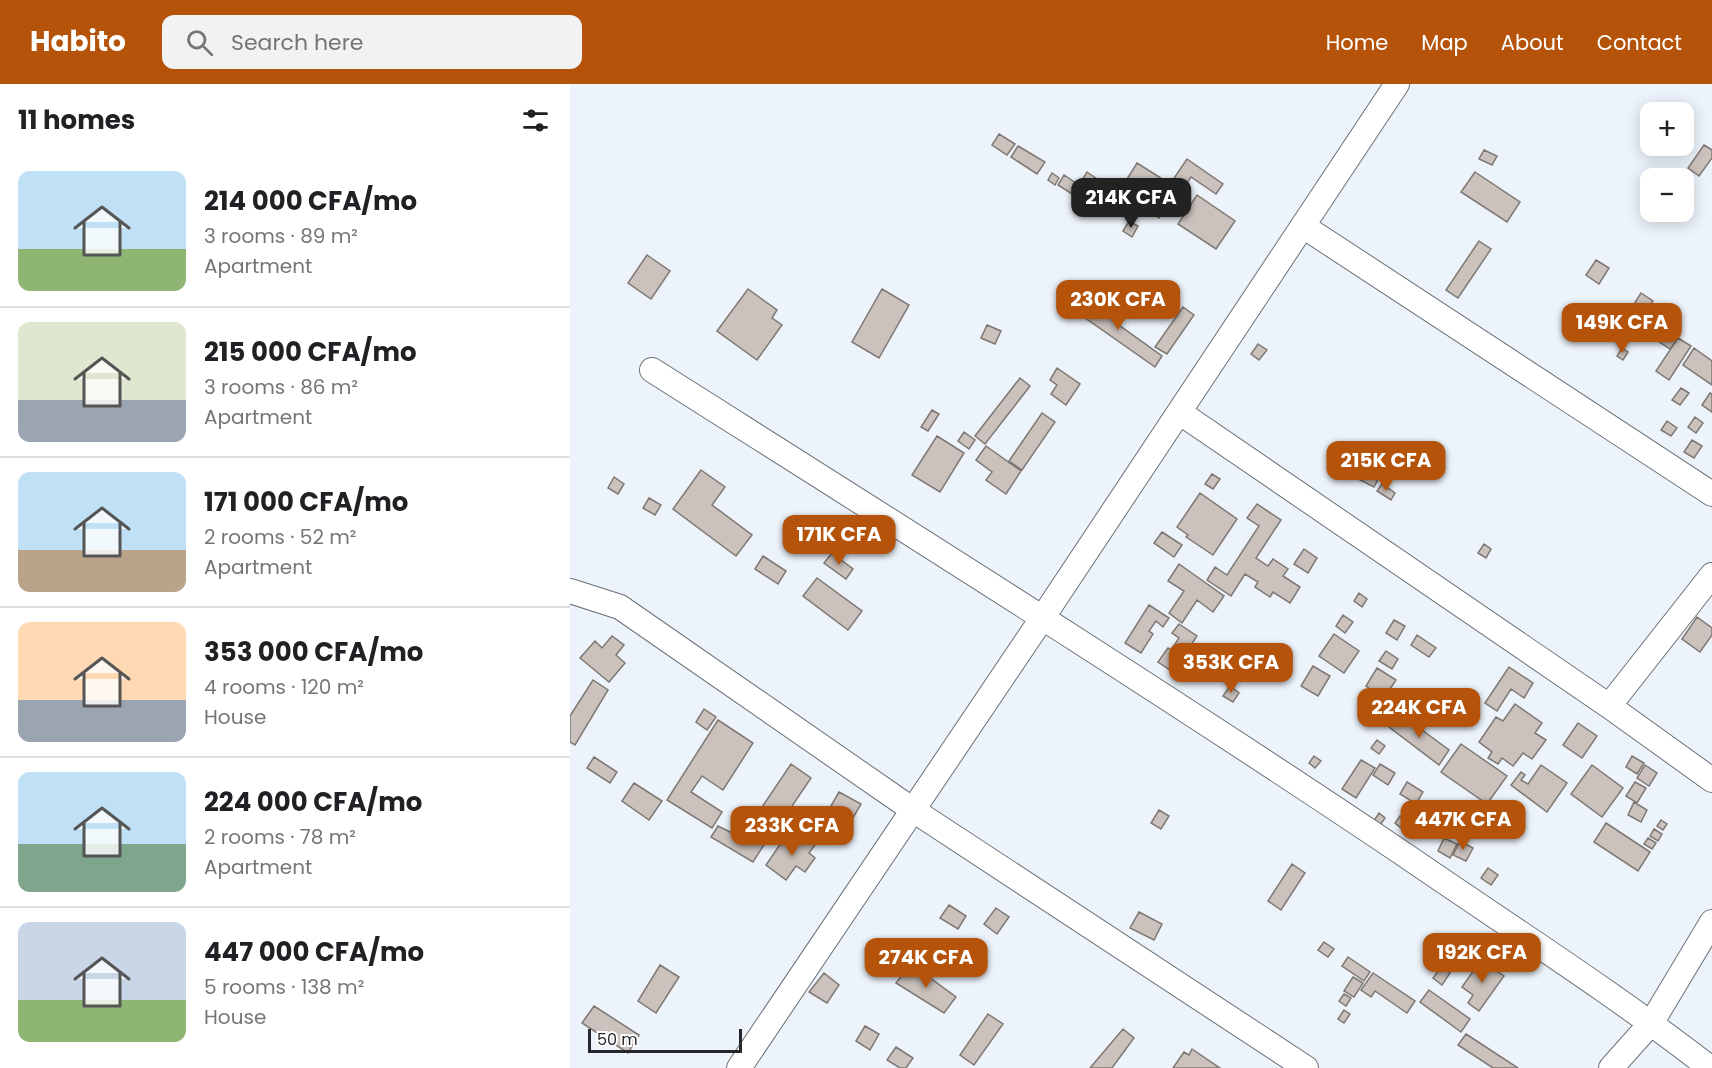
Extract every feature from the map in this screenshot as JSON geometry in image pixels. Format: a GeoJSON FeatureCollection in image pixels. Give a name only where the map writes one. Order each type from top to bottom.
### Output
{"type":"FeatureCollection","features":[{"type":"Feature","properties":{"kind":"street"},"geometry":{"type":"LineString","coordinates":[[739,1068],[1043,617],[1397,84]]}},
{"type":"Feature","properties":{"kind":"street"},"geometry":{"type":"LineString","coordinates":[[1303,226],[1712,494]]}},
{"type":"Feature","properties":{"kind":"street"},"geometry":{"type":"LineString","coordinates":[[652,370],[1043,617],[1352,819],[1652,1022],[1710,1068]]}},
{"type":"Feature","properties":{"kind":"street"},"geometry":{"type":"LineString","coordinates":[[1179,411],[1609,706],[1712,780]]}},
{"type":"Feature","properties":{"kind":"street"},"geometry":{"type":"LineString","coordinates":[[1609,706],[1712,574]]}},
{"type":"Feature","properties":{"kind":"street"},"geometry":{"type":"LineString","coordinates":[[570,591],[620,607],[913,810],[1306,1068]]}},
{"type":"Feature","properties":{"kind":"street"},"geometry":{"type":"LineString","coordinates":[[1611,1068],[1652,1022],[1712,922]]}},
{"type":"Feature","properties":{"kind":"building"},"geometry":{"type":"Polygon","coordinates":[[[999,134],[1015,144],[1007,155],[992,145],[999,134]]]}},
{"type":"Feature","properties":{"kind":"building"},"geometry":{"type":"Polygon","coordinates":[[[1704,145],[1712,150],[1712,158],[1699,176],[1694,172],[1694,168],[1688,168],[1704,145]]]}},
{"type":"Feature","properties":{"kind":"building"},"geometry":{"type":"Polygon","coordinates":[[[1018,146],[1045,162],[1037,174],[1011,157],[1018,146]]]}},
{"type":"Feature","properties":{"kind":"building"},"geometry":{"type":"Polygon","coordinates":[[[1484,150],[1497,156],[1492,165],[1479,159],[1484,150]]]}},
{"type":"Feature","properties":{"kind":"building"},"geometry":{"type":"Polygon","coordinates":[[[1187,159],[1223,184],[1216,194],[1191,177],[1181,192],[1170,184],[1187,159]]]}},
{"type":"Feature","properties":{"kind":"building"},"geometry":{"type":"Polygon","coordinates":[[[1137,163],[1164,180],[1142,216],[1132,210],[1129,214],[1112,203],[1137,163]]]}},
{"type":"Feature","properties":{"kind":"building"},"geometry":{"type":"Polygon","coordinates":[[[1087,172],[1100,181],[1086,203],[1058,185],[1064,175],[1079,185],[1087,172]]]}},
{"type":"Feature","properties":{"kind":"building"},"geometry":{"type":"Polygon","coordinates":[[[1475,172],[1520,202],[1507,222],[1461,192],[1475,172]]]}},
{"type":"Feature","properties":{"kind":"building"},"geometry":{"type":"Polygon","coordinates":[[[1052,173],[1059,178],[1055,185],[1048,180],[1052,173]]]}},
{"type":"Feature","properties":{"kind":"building"},"geometry":{"type":"Polygon","coordinates":[[[1197,195],[1235,221],[1216,249],[1178,224],[1197,195]]]}},
{"type":"Feature","properties":{"kind":"building"},"geometry":{"type":"Polygon","coordinates":[[[1152,206],[1162,212],[1159,218],[1149,211],[1152,206]]]}},
{"type":"Feature","properties":{"kind":"building"},"geometry":{"type":"Polygon","coordinates":[[[1129,221],[1138,226],[1132,237],[1123,231],[1129,221]]]}},
{"type":"Feature","properties":{"kind":"building"},"geometry":{"type":"Polygon","coordinates":[[[1479,241],[1491,249],[1458,298],[1446,290],[1479,241]]]}},
{"type":"Feature","properties":{"kind":"building"},"geometry":{"type":"Polygon","coordinates":[[[647,255],[670,271],[651,299],[628,283],[647,255]]]}},
{"type":"Feature","properties":{"kind":"building"},"geometry":{"type":"Polygon","coordinates":[[[1596,260],[1609,268],[1599,284],[1586,275],[1596,260]]]}},
{"type":"Feature","properties":{"kind":"building"},"geometry":{"type":"Polygon","coordinates":[[[748,289],[777,310],[772,318],[782,325],[757,360],[717,331],[748,289]]]}},
{"type":"Feature","properties":{"kind":"building"},"geometry":{"type":"Polygon","coordinates":[[[882,289],[909,305],[879,358],[852,342],[882,289]]]}},
{"type":"Feature","properties":{"kind":"building"},"geometry":{"type":"Polygon","coordinates":[[[1641,293],[1653,301],[1646,312],[1634,304],[1641,293]]]}},
{"type":"Feature","properties":{"kind":"building"},"geometry":{"type":"Polygon","coordinates":[[[1094,297],[1117,313],[1112,320],[1162,356],[1155,367],[1081,315],[1094,297]]]}},
{"type":"Feature","properties":{"kind":"building"},"geometry":{"type":"Polygon","coordinates":[[[1183,307],[1194,315],[1167,354],[1155,347],[1183,307]]]}},
{"type":"Feature","properties":{"kind":"building"},"geometry":{"type":"Polygon","coordinates":[[[1632,307],[1653,321],[1646,332],[1625,318],[1632,307]]]}},
{"type":"Feature","properties":{"kind":"building"},"geometry":{"type":"Polygon","coordinates":[[[1656,323],[1678,338],[1670,349],[1649,335],[1656,323]]]}},
{"type":"Feature","properties":{"kind":"building"},"geometry":{"type":"Polygon","coordinates":[[[987,325],[1001,331],[995,344],[981,338],[987,325]]]}},
{"type":"Feature","properties":{"kind":"building"},"geometry":{"type":"Polygon","coordinates":[[[1678,338],[1691,346],[1669,380],[1656,371],[1678,338]]]}},
{"type":"Feature","properties":{"kind":"building"},"geometry":{"type":"Polygon","coordinates":[[[1258,344],[1267,350],[1259,360],[1251,354],[1258,344]]]}},
{"type":"Feature","properties":{"kind":"building"},"geometry":{"type":"Polygon","coordinates":[[[1622,348],[1628,352],[1623,360],[1617,356],[1622,348]]]}},
{"type":"Feature","properties":{"kind":"building"},"geometry":{"type":"Polygon","coordinates":[[[1694,348],[1712,361],[1712,385],[1683,365],[1694,348]]]}},
{"type":"Feature","properties":{"kind":"building"},"geometry":{"type":"Polygon","coordinates":[[[1057,368],[1080,384],[1066,405],[1051,394],[1057,385],[1050,380],[1057,368]]]}},
{"type":"Feature","properties":{"kind":"building"},"geometry":{"type":"Polygon","coordinates":[[[1020,378],[1030,386],[985,444],[975,436],[1020,378]]]}},
{"type":"Feature","properties":{"kind":"building"},"geometry":{"type":"Polygon","coordinates":[[[1681,388],[1689,393],[1680,405],[1672,400],[1681,388]]]}},
{"type":"Feature","properties":{"kind":"building"},"geometry":{"type":"Polygon","coordinates":[[[1710,393],[1712,394],[1712,412],[1702,405],[1710,393]]]}},
{"type":"Feature","properties":{"kind":"building"},"geometry":{"type":"Polygon","coordinates":[[[932,410],[939,414],[928,431],[921,427],[932,410]]]}},
{"type":"Feature","properties":{"kind":"building"},"geometry":{"type":"Polygon","coordinates":[[[1042,413],[1055,422],[1022,470],[1009,461],[1042,413]]]}},
{"type":"Feature","properties":{"kind":"building"},"geometry":{"type":"Polygon","coordinates":[[[1695,417],[1703,423],[1696,433],[1688,427],[1695,417]]]}},
{"type":"Feature","properties":{"kind":"building"},"geometry":{"type":"Polygon","coordinates":[[[1667,421],[1677,428],[1671,436],[1661,430],[1667,421]]]}},
{"type":"Feature","properties":{"kind":"building"},"geometry":{"type":"Polygon","coordinates":[[[964,432],[975,440],[969,449],[958,441],[964,432]]]}},
{"type":"Feature","properties":{"kind":"building"},"geometry":{"type":"Polygon","coordinates":[[[937,436],[964,453],[940,492],[912,475],[937,436]]]}},
{"type":"Feature","properties":{"kind":"building"},"geometry":{"type":"Polygon","coordinates":[[[1692,440],[1702,446],[1694,458],[1684,452],[1692,440]]]}},
{"type":"Feature","properties":{"kind":"building"},"geometry":{"type":"Polygon","coordinates":[[[986,446],[1021,471],[1006,494],[986,480],[992,472],[976,460],[986,446]]]}},
{"type":"Feature","properties":{"kind":"building"},"geometry":{"type":"Polygon","coordinates":[[[701,470],[725,487],[712,505],[752,535],[736,556],[673,509],[701,470]]]}},
{"type":"Feature","properties":{"kind":"building"},"geometry":{"type":"Polygon","coordinates":[[[1362,471],[1378,479],[1374,487],[1358,479],[1362,471]]]}},
{"type":"Feature","properties":{"kind":"building"},"geometry":{"type":"Polygon","coordinates":[[[1212,474],[1220,479],[1213,489],[1205,484],[1212,474]]]}},
{"type":"Feature","properties":{"kind":"building"},"geometry":{"type":"Polygon","coordinates":[[[614,477],[624,484],[618,494],[608,488],[614,477]]]}},
{"type":"Feature","properties":{"kind":"building"},"geometry":{"type":"Polygon","coordinates":[[[1382,484],[1395,493],[1391,500],[1377,491],[1382,484]]]}},
{"type":"Feature","properties":{"kind":"building"},"geometry":{"type":"Polygon","coordinates":[[[1200,493],[1237,519],[1213,555],[1186,537],[1188,535],[1177,527],[1200,493]]]}},
{"type":"Feature","properties":{"kind":"building"},"geometry":{"type":"Polygon","coordinates":[[[649,498],[661,505],[655,515],[643,508],[649,498]]]}},
{"type":"Feature","properties":{"kind":"building"},"geometry":{"type":"Polygon","coordinates":[[[1257,504],[1281,520],[1256,558],[1268,566],[1273,559],[1288,569],[1283,576],[1300,587],[1290,603],[1273,592],[1270,597],[1255,587],[1258,582],[1245,574],[1231,596],[1207,580],[1215,567],[1227,575],[1259,526],[1247,518],[1257,504]]]}},
{"type":"Feature","properties":{"kind":"building"},"geometry":{"type":"Polygon","coordinates":[[[850,525],[871,539],[864,550],[852,542],[846,551],[837,545],[850,525]]]}},
{"type":"Feature","properties":{"kind":"building"},"geometry":{"type":"Polygon","coordinates":[[[1162,532],[1182,545],[1174,557],[1154,543],[1162,532]]]}},
{"type":"Feature","properties":{"kind":"building"},"geometry":{"type":"Polygon","coordinates":[[[1484,544],[1491,549],[1486,558],[1478,553],[1484,544]]]}},
{"type":"Feature","properties":{"kind":"building"},"geometry":{"type":"Polygon","coordinates":[[[1304,549],[1317,558],[1308,573],[1294,564],[1304,549]]]}},
{"type":"Feature","properties":{"kind":"building"},"geometry":{"type":"Polygon","coordinates":[[[832,553],[853,569],[846,579],[824,563],[832,553]]]}},
{"type":"Feature","properties":{"kind":"building"},"geometry":{"type":"Polygon","coordinates":[[[763,556],[786,571],[778,584],[755,569],[763,556]]]}},
{"type":"Feature","properties":{"kind":"building"},"geometry":{"type":"Polygon","coordinates":[[[1179,564],[1224,596],[1213,612],[1197,600],[1182,623],[1169,613],[1184,591],[1168,581],[1179,564]]]}},
{"type":"Feature","properties":{"kind":"building"},"geometry":{"type":"Polygon","coordinates":[[[817,578],[862,611],[848,630],[803,596],[817,578]]]}},
{"type":"Feature","properties":{"kind":"building"},"geometry":{"type":"Polygon","coordinates":[[[1359,593],[1367,599],[1362,607],[1354,601],[1359,593]]]}},
{"type":"Feature","properties":{"kind":"building"},"geometry":{"type":"Polygon","coordinates":[[[1149,605],[1169,618],[1163,627],[1156,621],[1149,631],[1153,634],[1141,653],[1125,643],[1149,605]]]}},
{"type":"Feature","properties":{"kind":"building"},"geometry":{"type":"Polygon","coordinates":[[[1343,615],[1353,622],[1345,633],[1336,626],[1343,615]]]}},
{"type":"Feature","properties":{"kind":"building"},"geometry":{"type":"Polygon","coordinates":[[[1697,617],[1712,628],[1712,635],[1700,652],[1682,639],[1697,617]]]}},
{"type":"Feature","properties":{"kind":"building"},"geometry":{"type":"Polygon","coordinates":[[[1394,620],[1405,626],[1397,640],[1386,633],[1394,620]]]}},
{"type":"Feature","properties":{"kind":"building"},"geometry":{"type":"Polygon","coordinates":[[[1179,624],[1197,636],[1173,672],[1158,662],[1168,648],[1171,650],[1179,638],[1172,633],[1179,624]]]}},
{"type":"Feature","properties":{"kind":"building"},"geometry":{"type":"Polygon","coordinates":[[[1334,634],[1359,651],[1344,673],[1319,656],[1334,634]]]}},
{"type":"Feature","properties":{"kind":"building"},"geometry":{"type":"Polygon","coordinates":[[[1417,635],[1436,648],[1429,657],[1411,645],[1417,635]]]}},
{"type":"Feature","properties":{"kind":"building"},"geometry":{"type":"Polygon","coordinates":[[[612,636],[624,645],[616,655],[625,663],[609,682],[580,658],[595,641],[602,648],[612,636]]]}},
{"type":"Feature","properties":{"kind":"building"},"geometry":{"type":"Polygon","coordinates":[[[1386,651],[1398,659],[1392,669],[1379,661],[1386,651]]]}},
{"type":"Feature","properties":{"kind":"building"},"geometry":{"type":"Polygon","coordinates":[[[1237,656],[1248,663],[1241,673],[1230,665],[1237,656]]]}},
{"type":"Feature","properties":{"kind":"building"},"geometry":{"type":"Polygon","coordinates":[[[1313,666],[1330,676],[1318,696],[1301,686],[1313,666]]]}},
{"type":"Feature","properties":{"kind":"building"},"geometry":{"type":"Polygon","coordinates":[[[1509,667],[1533,683],[1524,698],[1511,689],[1497,711],[1485,703],[1509,667]]]}},
{"type":"Feature","properties":{"kind":"building"},"geometry":{"type":"Polygon","coordinates":[[[1377,668],[1396,680],[1384,698],[1366,686],[1377,668]]]}},
{"type":"Feature","properties":{"kind":"building"},"geometry":{"type":"Polygon","coordinates":[[[593,680],[608,690],[575,745],[570,742],[570,716],[593,680]]]}},
{"type":"Feature","properties":{"kind":"building"},"geometry":{"type":"Polygon","coordinates":[[[1230,686],[1239,693],[1233,702],[1223,696],[1230,686]]]}},
{"type":"Feature","properties":{"kind":"building"},"geometry":{"type":"Polygon","coordinates":[[[1515,704],[1542,723],[1535,733],[1546,740],[1532,759],[1523,753],[1513,766],[1502,758],[1498,764],[1488,758],[1492,752],[1479,742],[1496,717],[1503,721],[1515,704]]]}},
{"type":"Feature","properties":{"kind":"building"},"geometry":{"type":"Polygon","coordinates":[[[704,709],[716,717],[707,730],[696,722],[704,709]]]}},
{"type":"Feature","properties":{"kind":"building"},"geometry":{"type":"Polygon","coordinates":[[[1399,713],[1449,750],[1439,765],[1389,727],[1399,713]]]}},
{"type":"Feature","properties":{"kind":"building"},"geometry":{"type":"Polygon","coordinates":[[[718,720],[753,743],[723,790],[702,776],[691,792],[722,812],[712,828],[667,800],[718,720]]]}},
{"type":"Feature","properties":{"kind":"building"},"geometry":{"type":"Polygon","coordinates":[[[1578,723],[1597,736],[1582,758],[1563,745],[1578,723]]]}},
{"type":"Feature","properties":{"kind":"building"},"geometry":{"type":"Polygon","coordinates":[[[1377,740],[1385,746],[1379,754],[1371,748],[1377,740]]]}},
{"type":"Feature","properties":{"kind":"building"},"geometry":{"type":"Polygon","coordinates":[[[1461,744],[1507,776],[1487,804],[1441,772],[1461,744]]]}},
{"type":"Feature","properties":{"kind":"building"},"geometry":{"type":"Polygon","coordinates":[[[1314,756],[1321,761],[1315,768],[1309,763],[1314,756]]]}},
{"type":"Feature","properties":{"kind":"building"},"geometry":{"type":"Polygon","coordinates":[[[1632,756],[1644,763],[1637,774],[1626,767],[1632,756]]]}},
{"type":"Feature","properties":{"kind":"building"},"geometry":{"type":"Polygon","coordinates":[[[594,757],[617,772],[610,783],[587,768],[594,757]]]}},
{"type":"Feature","properties":{"kind":"building"},"geometry":{"type":"Polygon","coordinates":[[[1361,760],[1375,768],[1356,798],[1342,789],[1361,760]]]}},
{"type":"Feature","properties":{"kind":"building"},"geometry":{"type":"Polygon","coordinates":[[[791,764],[811,778],[782,821],[762,807],[791,764]]]}},
{"type":"Feature","properties":{"kind":"building"},"geometry":{"type":"Polygon","coordinates":[[[1380,764],[1395,773],[1388,785],[1373,775],[1380,764]]]}},
{"type":"Feature","properties":{"kind":"building"},"geometry":{"type":"Polygon","coordinates":[[[1541,765],[1567,783],[1547,812],[1511,785],[1521,772],[1525,775],[1521,780],[1528,784],[1541,765]]]}},
{"type":"Feature","properties":{"kind":"building"},"geometry":{"type":"Polygon","coordinates":[[[1592,765],[1623,788],[1602,817],[1571,794],[1592,765]]]}},
{"type":"Feature","properties":{"kind":"building"},"geometry":{"type":"Polygon","coordinates":[[[1645,765],[1657,773],[1649,786],[1637,778],[1645,765]]]}},
{"type":"Feature","properties":{"kind":"building"},"geometry":{"type":"Polygon","coordinates":[[[1407,782],[1423,792],[1416,804],[1400,794],[1407,782]]]}},
{"type":"Feature","properties":{"kind":"building"},"geometry":{"type":"Polygon","coordinates":[[[1635,782],[1646,788],[1637,803],[1626,796],[1635,782]]]}},
{"type":"Feature","properties":{"kind":"building"},"geometry":{"type":"Polygon","coordinates":[[[634,783],[662,801],[649,820],[622,801],[634,783]]]}},
{"type":"Feature","properties":{"kind":"building"},"geometry":{"type":"Polygon","coordinates":[[[839,792],[861,804],[850,823],[828,811],[839,792]]]}},
{"type":"Feature","properties":{"kind":"building"},"geometry":{"type":"Polygon","coordinates":[[[1634,802],[1647,810],[1641,822],[1628,815],[1634,802]]]}},
{"type":"Feature","properties":{"kind":"building"},"geometry":{"type":"Polygon","coordinates":[[[1159,810],[1169,816],[1161,829],[1151,823],[1159,810]]]}},
{"type":"Feature","properties":{"kind":"building"},"geometry":{"type":"Polygon","coordinates":[[[1379,813],[1385,818],[1379,827],[1373,822],[1379,813]]]}},
{"type":"Feature","properties":{"kind":"building"},"geometry":{"type":"Polygon","coordinates":[[[1400,816],[1411,825],[1406,832],[1395,823],[1400,816]]]}},
{"type":"Feature","properties":{"kind":"building"},"geometry":{"type":"Polygon","coordinates":[[[1661,820],[1667,824],[1663,830],[1657,826],[1661,820]]]}},
{"type":"Feature","properties":{"kind":"building"},"geometry":{"type":"Polygon","coordinates":[[[741,823],[767,840],[753,862],[711,837],[718,826],[734,834],[741,823]]]}},
{"type":"Feature","properties":{"kind":"building"},"geometry":{"type":"Polygon","coordinates":[[[1606,823],[1650,852],[1638,871],[1594,842],[1606,823]]]}},
{"type":"Feature","properties":{"kind":"building"},"geometry":{"type":"Polygon","coordinates":[[[1654,829],[1662,834],[1658,841],[1650,836],[1654,829]]]}},
{"type":"Feature","properties":{"kind":"building"},"geometry":{"type":"Polygon","coordinates":[[[800,834],[815,845],[809,853],[815,858],[805,872],[796,866],[786,880],[766,865],[783,840],[791,846],[800,834]]]}},
{"type":"Feature","properties":{"kind":"building"},"geometry":{"type":"Polygon","coordinates":[[[1444,838],[1457,844],[1450,858],[1438,851],[1444,838]]]}},
{"type":"Feature","properties":{"kind":"building"},"geometry":{"type":"Polygon","coordinates":[[[1648,838],[1656,843],[1652,849],[1644,844],[1648,838]]]}},
{"type":"Feature","properties":{"kind":"building"},"geometry":{"type":"Polygon","coordinates":[[[1460,841],[1473,848],[1466,861],[1453,855],[1460,841]]]}},
{"type":"Feature","properties":{"kind":"building"},"geometry":{"type":"Polygon","coordinates":[[[1292,864],[1305,873],[1281,910],[1268,901],[1292,864]]]}},
{"type":"Feature","properties":{"kind":"building"},"geometry":{"type":"Polygon","coordinates":[[[1488,868],[1498,875],[1491,885],[1481,878],[1488,868]]]}},
{"type":"Feature","properties":{"kind":"building"},"geometry":{"type":"Polygon","coordinates":[[[949,905],[966,916],[958,929],[940,918],[949,905]]]}},
{"type":"Feature","properties":{"kind":"building"},"geometry":{"type":"Polygon","coordinates":[[[996,908],[1009,917],[997,934],[984,924],[996,908]]]}},
{"type":"Feature","properties":{"kind":"building"},"geometry":{"type":"Polygon","coordinates":[[[1139,912],[1162,924],[1154,940],[1130,928],[1139,912]]]}},
{"type":"Feature","properties":{"kind":"building"},"geometry":{"type":"Polygon","coordinates":[[[1498,941],[1511,951],[1499,969],[1486,959],[1498,941]]]}},
{"type":"Feature","properties":{"kind":"building"},"geometry":{"type":"Polygon","coordinates":[[[1324,942],[1334,949],[1328,957],[1318,950],[1324,942]]]}},
{"type":"Feature","properties":{"kind":"building"},"geometry":{"type":"Polygon","coordinates":[[[1457,943],[1468,950],[1455,967],[1445,960],[1457,943]]]}},
{"type":"Feature","properties":{"kind":"building"},"geometry":{"type":"Polygon","coordinates":[[[1348,957],[1370,972],[1364,981],[1342,966],[1348,957]]]}},
{"type":"Feature","properties":{"kind":"building"},"geometry":{"type":"Polygon","coordinates":[[[1481,960],[1504,976],[1479,1011],[1468,1003],[1473,995],[1462,987],[1481,960]]]}},
{"type":"Feature","properties":{"kind":"building"},"geometry":{"type":"Polygon","coordinates":[[[911,964],[956,997],[944,1013],[896,983],[911,964]]]}},
{"type":"Feature","properties":{"kind":"building"},"geometry":{"type":"Polygon","coordinates":[[[660,965],[679,977],[656,1013],[638,1001],[660,965]]]}},
{"type":"Feature","properties":{"kind":"building"},"geometry":{"type":"Polygon","coordinates":[[[1441,967],[1450,973],[1442,985],[1433,978],[1441,967]]]}},
{"type":"Feature","properties":{"kind":"building"},"geometry":{"type":"Polygon","coordinates":[[[824,973],[839,985],[827,1003],[809,992],[824,973]]]}},
{"type":"Feature","properties":{"kind":"building"},"geometry":{"type":"Polygon","coordinates":[[[1373,973],[1415,1001],[1407,1013],[1375,991],[1371,997],[1361,990],[1373,973]]]}},
{"type":"Feature","properties":{"kind":"building"},"geometry":{"type":"Polygon","coordinates":[[[1353,977],[1363,983],[1354,997],[1344,991],[1353,977]]]}},
{"type":"Feature","properties":{"kind":"building"},"geometry":{"type":"Polygon","coordinates":[[[1429,990],[1470,1019],[1461,1032],[1420,1002],[1429,990]]]}},
{"type":"Feature","properties":{"kind":"building"},"geometry":{"type":"Polygon","coordinates":[[[1344,994],[1351,998],[1346,1006],[1339,1001],[1344,994]]]}},
{"type":"Feature","properties":{"kind":"building"},"geometry":{"type":"Polygon","coordinates":[[[594,1006],[639,1035],[628,1053],[582,1023],[594,1006]]]}},
{"type":"Feature","properties":{"kind":"building"},"geometry":{"type":"Polygon","coordinates":[[[1344,1010],[1350,1014],[1344,1023],[1338,1019],[1344,1010]]]}},
{"type":"Feature","properties":{"kind":"building"},"geometry":{"type":"Polygon","coordinates":[[[988,1014],[1003,1024],[974,1065],[960,1055],[988,1014]]]}},
{"type":"Feature","properties":{"kind":"building"},"geometry":{"type":"Polygon","coordinates":[[[865,1026],[879,1034],[870,1050],[856,1041],[865,1026]]]}},
{"type":"Feature","properties":{"kind":"building"},"geometry":{"type":"Polygon","coordinates":[[[1123,1029],[1134,1038],[1112,1068],[1090,1068],[1123,1029]]]}},
{"type":"Feature","properties":{"kind":"building"},"geometry":{"type":"Polygon","coordinates":[[[1466,1034],[1518,1068],[1493,1068],[1458,1045],[1466,1034]]]}},
{"type":"Feature","properties":{"kind":"building"},"geometry":{"type":"Polygon","coordinates":[[[896,1047],[913,1058],[906,1068],[900,1068],[887,1060],[896,1047]]]}},
{"type":"Feature","properties":{"kind":"building"},"geometry":{"type":"Polygon","coordinates":[[[1192,1049],[1220,1068],[1173,1068],[1184,1052],[1189,1055],[1192,1049]]]}}]}
